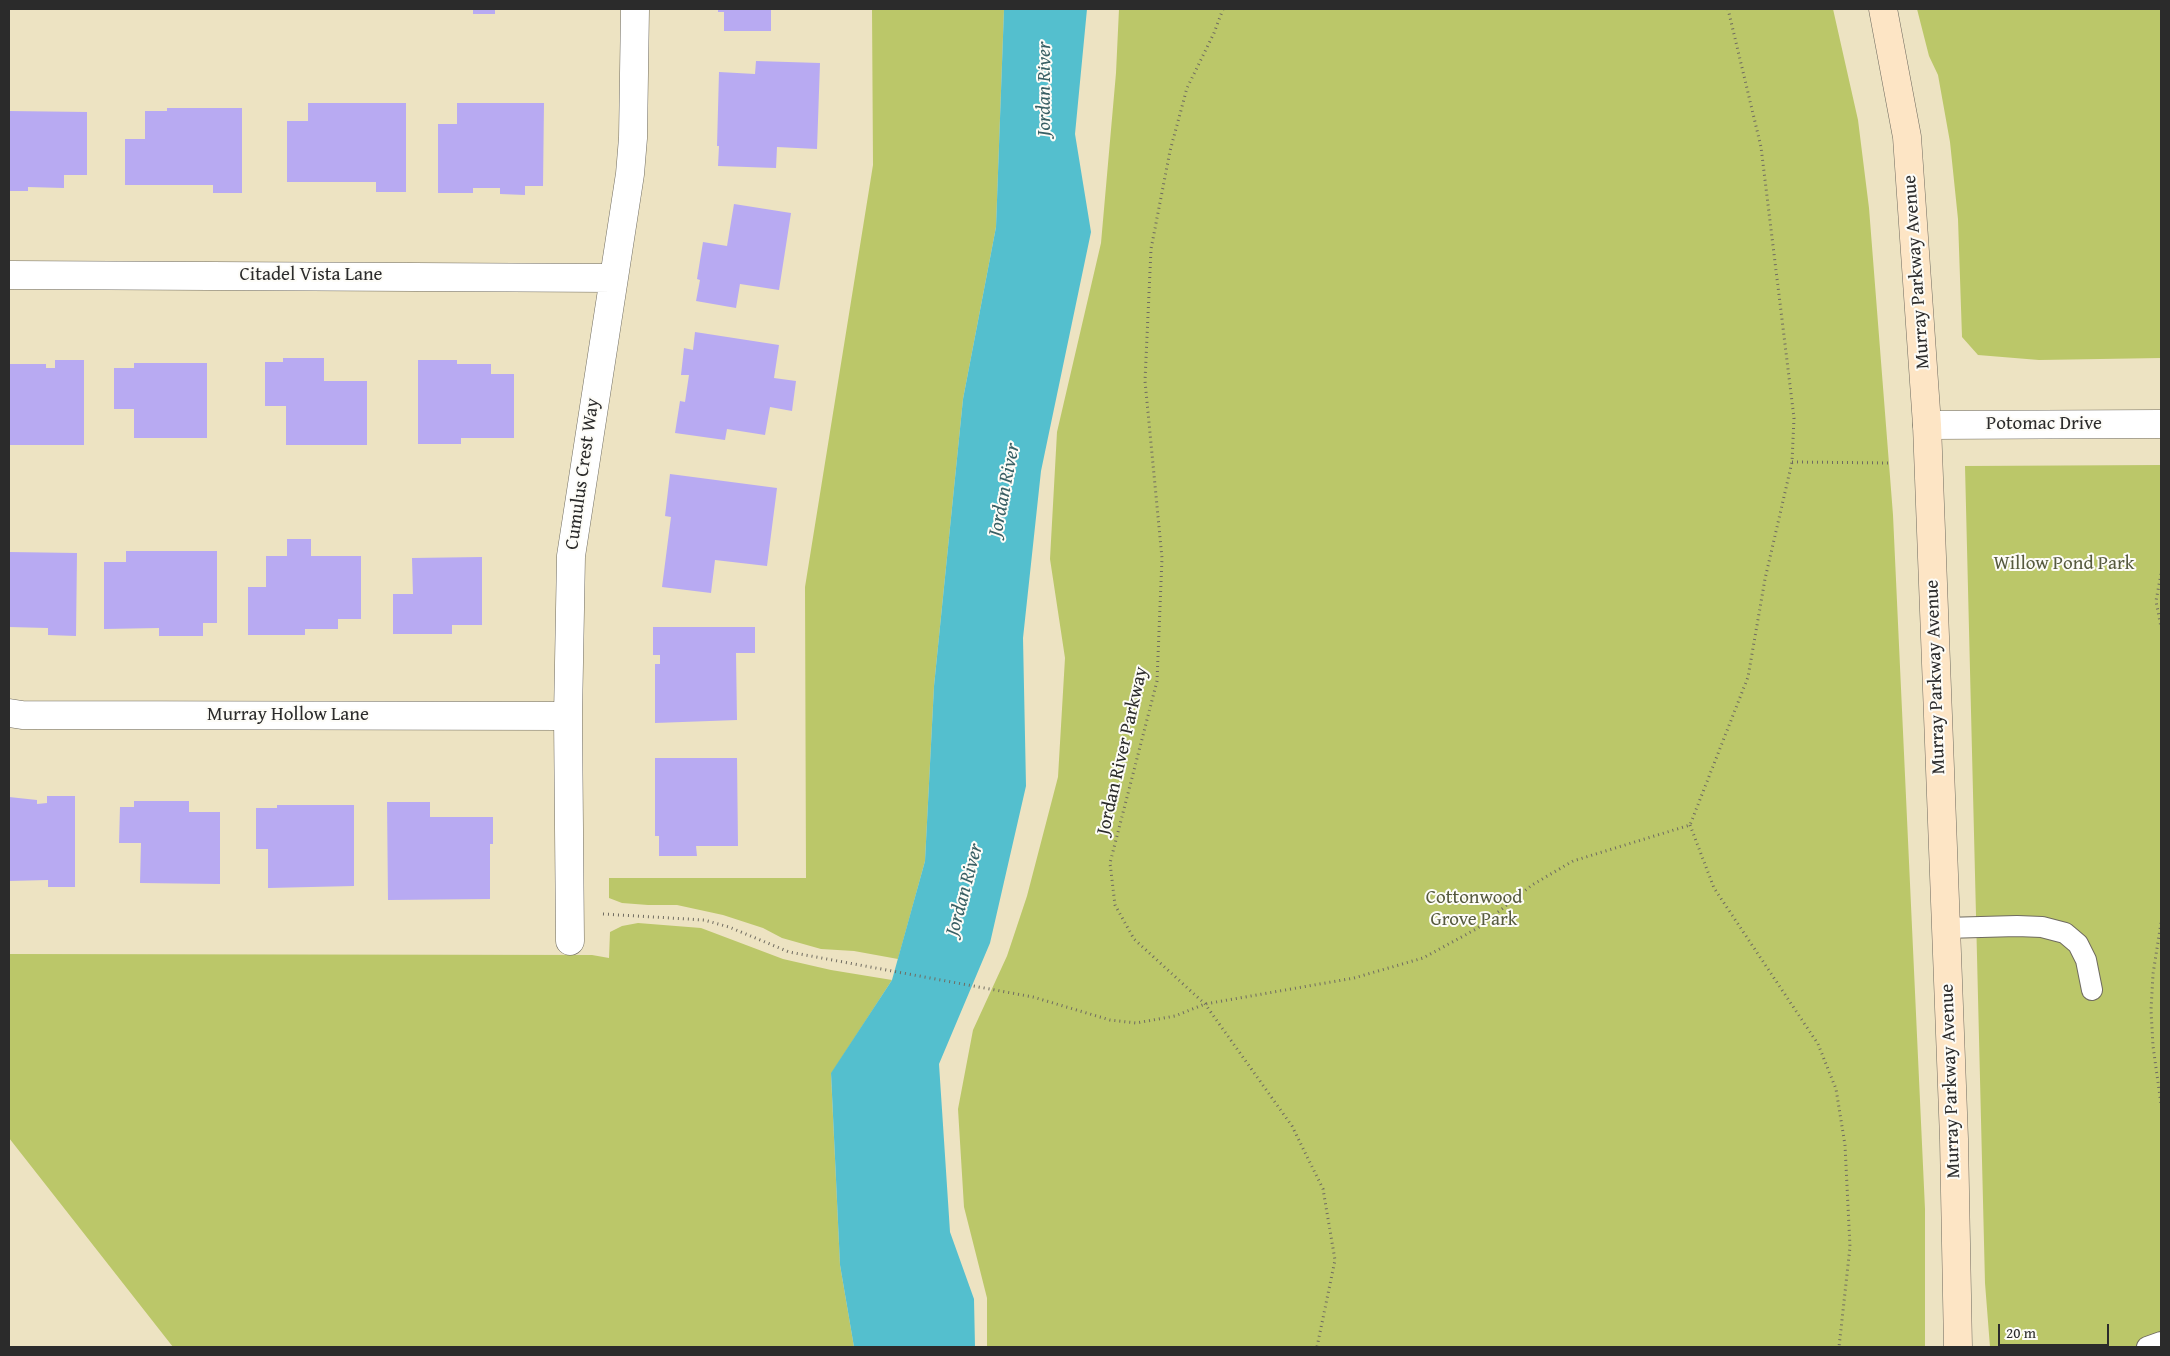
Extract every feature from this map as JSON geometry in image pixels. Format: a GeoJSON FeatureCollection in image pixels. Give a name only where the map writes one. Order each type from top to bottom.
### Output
{"type":"FeatureCollection","features":[{"type":"Feature","properties":{"kind":"street","name":"Cumulus Crest Way"},"geometry":{"type":"LineString","coordinates":[[570,941],[568,716],[572,549],[614,278],[633,138],[635,9]]}},
{"type":"Feature","properties":{"kind":"street","name":"Murray Parkway Avenue"},"geometry":{"type":"LineString","coordinates":[[1883,9],[1907,137],[1927,425],[1954,1139],[1958,1347]]}},
{"type":"Feature","properties":{"kind":"street","name":"Citadel Vista Lane"},"geometry":{"type":"LineString","coordinates":[[9,275],[614,278]]}},
{"type":"Feature","properties":{"kind":"street","name":"Potomac Drive"},"geometry":{"type":"LineString","coordinates":[[1927,425],[2161,424]]}},
{"type":"Feature","properties":{"kind":"street","name":"Murray Hollow Lane"},"geometry":{"type":"LineString","coordinates":[[9,713],[22,715],[568,716]]}},
{"type":"Feature","properties":{"kind":"lane"},"geometry":{"type":"LineString","coordinates":[[1946,928],[2042,927],[2065,933],[2078,944],[2086,960],[2092,990]]}},
{"type":"Feature","properties":{"kind":"lane"},"geometry":{"type":"LineString","coordinates":[[2147,1347],[2161,1342]]}},
{"type":"Feature","properties":{"kind":"path","name":"Jordan River Parkway"},"geometry":{"type":"LineString","coordinates":[[1223,9],[1187,88],[1170,151],[1151,248],[1145,381],[1162,558],[1157,681],[1110,863],[1115,905],[1134,939],[1206,1004],[1292,1126],[1323,1189],[1335,1260],[1317,1347]]}},
{"type":"Feature","properties":{"kind":"path"},"geometry":{"type":"LineString","coordinates":[[1728,9],[1761,147],[1794,418],[1792,462],[1765,579],[1748,677],[1690,825],[1714,888],[1818,1044],[1836,1089],[1845,1145],[1850,1247],[1838,1347]]}},
{"type":"Feature","properties":{"kind":"path"},"geometry":{"type":"LineString","coordinates":[[1792,462],[1890,463]]}},
{"type":"Feature","properties":{"kind":"path"},"geometry":{"type":"LineString","coordinates":[[2161,574],[2156,601],[2161,627]]}},
{"type":"Feature","properties":{"kind":"path"},"geometry":{"type":"LineString","coordinates":[[598,915],[704,920],[729,927],[789,952],[833,962],[1033,997],[1120,1023],[1136,1023],[1175,1016],[1206,1004],[1354,978],[1424,958],[1478,928],[1532,885],[1573,861],[1690,825]]}},
{"type":"Feature","properties":{"kind":"path"},"geometry":{"type":"LineString","coordinates":[[2161,923],[2153,974],[2151,1010],[2153,1046],[2161,1104]]}},
{"type":"Feature","properties":{"kind":"green space"},"geometry":{"type":"Polygon","coordinates":[[[872,9],[1004,9],[996,227],[963,399],[934,686],[925,861],[898,959],[854,951],[821,949],[782,938],[763,928],[723,915],[677,905],[622,903],[609,898],[609,878],[806,878],[805,587],[873,165],[872,9]]]}},
{"type":"Feature","properties":{"kind":"green space","name":"Cottonwood Grove Park"},"geometry":{"type":"Polygon","coordinates":[[[1119,9],[1833,9],[1858,120],[1869,208],[1893,515],[1925,1209],[1925,1347],[987,1347],[987,1298],[964,1207],[958,1109],[973,1030],[1007,956],[1027,896],[1058,777],[1065,658],[1050,559],[1057,432],[1101,243],[1116,73],[1119,9]]]}},
{"type":"Feature","properties":{"kind":"green space"},"geometry":{"type":"Polygon","coordinates":[[[1917,9],[2161,9],[2161,358],[2039,360],[1978,355],[1962,337],[1958,219],[1950,142],[1938,75],[1929,56],[1917,9]]]}},
{"type":"Feature","properties":{"kind":"green space","name":"Willow Pond Park"},"geometry":{"type":"Polygon","coordinates":[[[2161,465],[2161,1347],[1990,1347],[1985,1283],[1965,466],[2161,465]]]}},
{"type":"Feature","properties":{"kind":"green space"},"geometry":{"type":"Polygon","coordinates":[[[638,923],[701,928],[783,959],[831,970],[892,980],[831,1074],[840,1265],[854,1347],[173,1347],[9,1138],[9,954],[592,955],[609,958],[610,932],[622,926],[638,923]]]}},
{"type":"Feature","properties":{"kind":"water","name":"Jordan River"},"geometry":{"type":"Polygon","coordinates":[[[1004,9],[1087,9],[1075,134],[1091,232],[1041,471],[1023,638],[1026,786],[990,943],[939,1064],[950,1232],[974,1299],[975,1347],[854,1347],[840,1265],[831,1073],[892,980],[925,861],[934,686],[963,399],[996,227],[1004,9]]]}},
{"type":"Feature","properties":{"kind":"building"},"geometry":{"type":"Polygon","coordinates":[[[473,9],[495,9],[495,14],[473,14],[473,9]]]}},
{"type":"Feature","properties":{"kind":"building"},"geometry":{"type":"Polygon","coordinates":[[[718,9],[771,9],[771,31],[724,31],[724,12],[718,12],[718,9]]]}},
{"type":"Feature","properties":{"kind":"building"},"geometry":{"type":"Polygon","coordinates":[[[756,61],[820,63],[817,149],[777,147],[776,168],[718,166],[719,72],[755,74],[756,61]]]}},
{"type":"Feature","properties":{"kind":"building"},"geometry":{"type":"Polygon","coordinates":[[[308,103],[406,103],[406,192],[376,192],[376,182],[287,182],[287,121],[308,121],[308,103]]]}},
{"type":"Feature","properties":{"kind":"building"},"geometry":{"type":"Polygon","coordinates":[[[457,103],[544,103],[543,186],[525,186],[525,195],[500,194],[500,188],[473,188],[473,193],[438,193],[438,124],[457,124],[457,103]]]}},
{"type":"Feature","properties":{"kind":"building"},"geometry":{"type":"Polygon","coordinates":[[[167,108],[242,108],[242,193],[213,193],[213,185],[125,185],[125,139],[145,139],[145,111],[167,111],[167,108]]]}},
{"type":"Feature","properties":{"kind":"building"},"geometry":{"type":"Polygon","coordinates":[[[9,111],[87,112],[87,175],[64,175],[64,188],[28,187],[28,191],[9,191],[9,111]]]}},
{"type":"Feature","properties":{"kind":"building"},"geometry":{"type":"Polygon","coordinates":[[[734,204],[791,213],[779,290],[740,284],[736,308],[696,301],[700,280],[697,279],[703,242],[727,246],[734,204]]]}},
{"type":"Feature","properties":{"kind":"building"},"geometry":{"type":"Polygon","coordinates":[[[695,332],[779,345],[774,378],[796,381],[792,411],[770,407],[765,435],[727,429],[725,440],[675,433],[680,401],[685,402],[689,375],[681,375],[684,348],[693,350],[695,332]]]}},
{"type":"Feature","properties":{"kind":"building"},"geometry":{"type":"Polygon","coordinates":[[[283,358],[324,358],[324,381],[367,381],[367,445],[286,445],[286,406],[265,406],[265,362],[283,362],[283,358]]]}},
{"type":"Feature","properties":{"kind":"building"},"geometry":{"type":"Polygon","coordinates":[[[55,360],[84,360],[84,445],[9,445],[9,364],[46,364],[46,368],[55,368],[55,360]]]}},
{"type":"Feature","properties":{"kind":"building"},"geometry":{"type":"Polygon","coordinates":[[[418,360],[457,360],[457,364],[491,364],[491,374],[514,374],[514,438],[461,438],[461,444],[418,444],[418,360]]]}},
{"type":"Feature","properties":{"kind":"building"},"geometry":{"type":"Polygon","coordinates":[[[134,363],[207,363],[207,438],[134,438],[134,409],[114,409],[114,368],[134,368],[134,363]]]}},
{"type":"Feature","properties":{"kind":"building"},"geometry":{"type":"Polygon","coordinates":[[[670,474],[777,488],[767,566],[715,560],[711,593],[662,587],[671,517],[665,516],[670,474]]]}},
{"type":"Feature","properties":{"kind":"building"},"geometry":{"type":"Polygon","coordinates":[[[287,539],[311,539],[311,556],[361,556],[361,619],[338,619],[338,629],[305,629],[305,635],[248,635],[248,587],[266,587],[266,556],[287,556],[287,539]]]}},
{"type":"Feature","properties":{"kind":"building"},"geometry":{"type":"Polygon","coordinates":[[[126,551],[217,551],[217,623],[203,623],[203,636],[159,636],[159,628],[104,629],[104,562],[126,562],[126,551]]]}},
{"type":"Feature","properties":{"kind":"building"},"geometry":{"type":"Polygon","coordinates":[[[9,552],[77,553],[76,636],[48,635],[48,628],[9,627],[9,552]]]}},
{"type":"Feature","properties":{"kind":"building"},"geometry":{"type":"Polygon","coordinates":[[[482,557],[482,625],[452,625],[452,634],[393,634],[393,594],[413,594],[412,558],[482,557]]]}},
{"type":"Feature","properties":{"kind":"building"},"geometry":{"type":"Polygon","coordinates":[[[653,627],[755,627],[755,653],[736,653],[737,720],[655,723],[655,664],[660,664],[660,655],[653,655],[653,627]]]}},
{"type":"Feature","properties":{"kind":"building"},"geometry":{"type":"Polygon","coordinates":[[[655,758],[737,758],[738,846],[696,846],[697,856],[659,856],[659,836],[655,836],[655,758]]]}},
{"type":"Feature","properties":{"kind":"building"},"geometry":{"type":"Polygon","coordinates":[[[47,796],[75,796],[75,887],[48,887],[48,880],[9,881],[9,797],[37,800],[37,804],[47,803],[47,796]]]}},
{"type":"Feature","properties":{"kind":"building"},"geometry":{"type":"Polygon","coordinates":[[[134,801],[189,801],[189,812],[220,812],[220,884],[140,883],[141,843],[119,843],[120,807],[134,807],[134,801]]]}},
{"type":"Feature","properties":{"kind":"building"},"geometry":{"type":"Polygon","coordinates":[[[387,802],[430,802],[430,817],[493,817],[493,844],[490,844],[490,899],[388,900],[387,802]]]}},
{"type":"Feature","properties":{"kind":"building"},"geometry":{"type":"Polygon","coordinates":[[[277,805],[354,805],[354,886],[268,888],[268,849],[256,849],[256,808],[277,808],[277,805]]]}}]}
